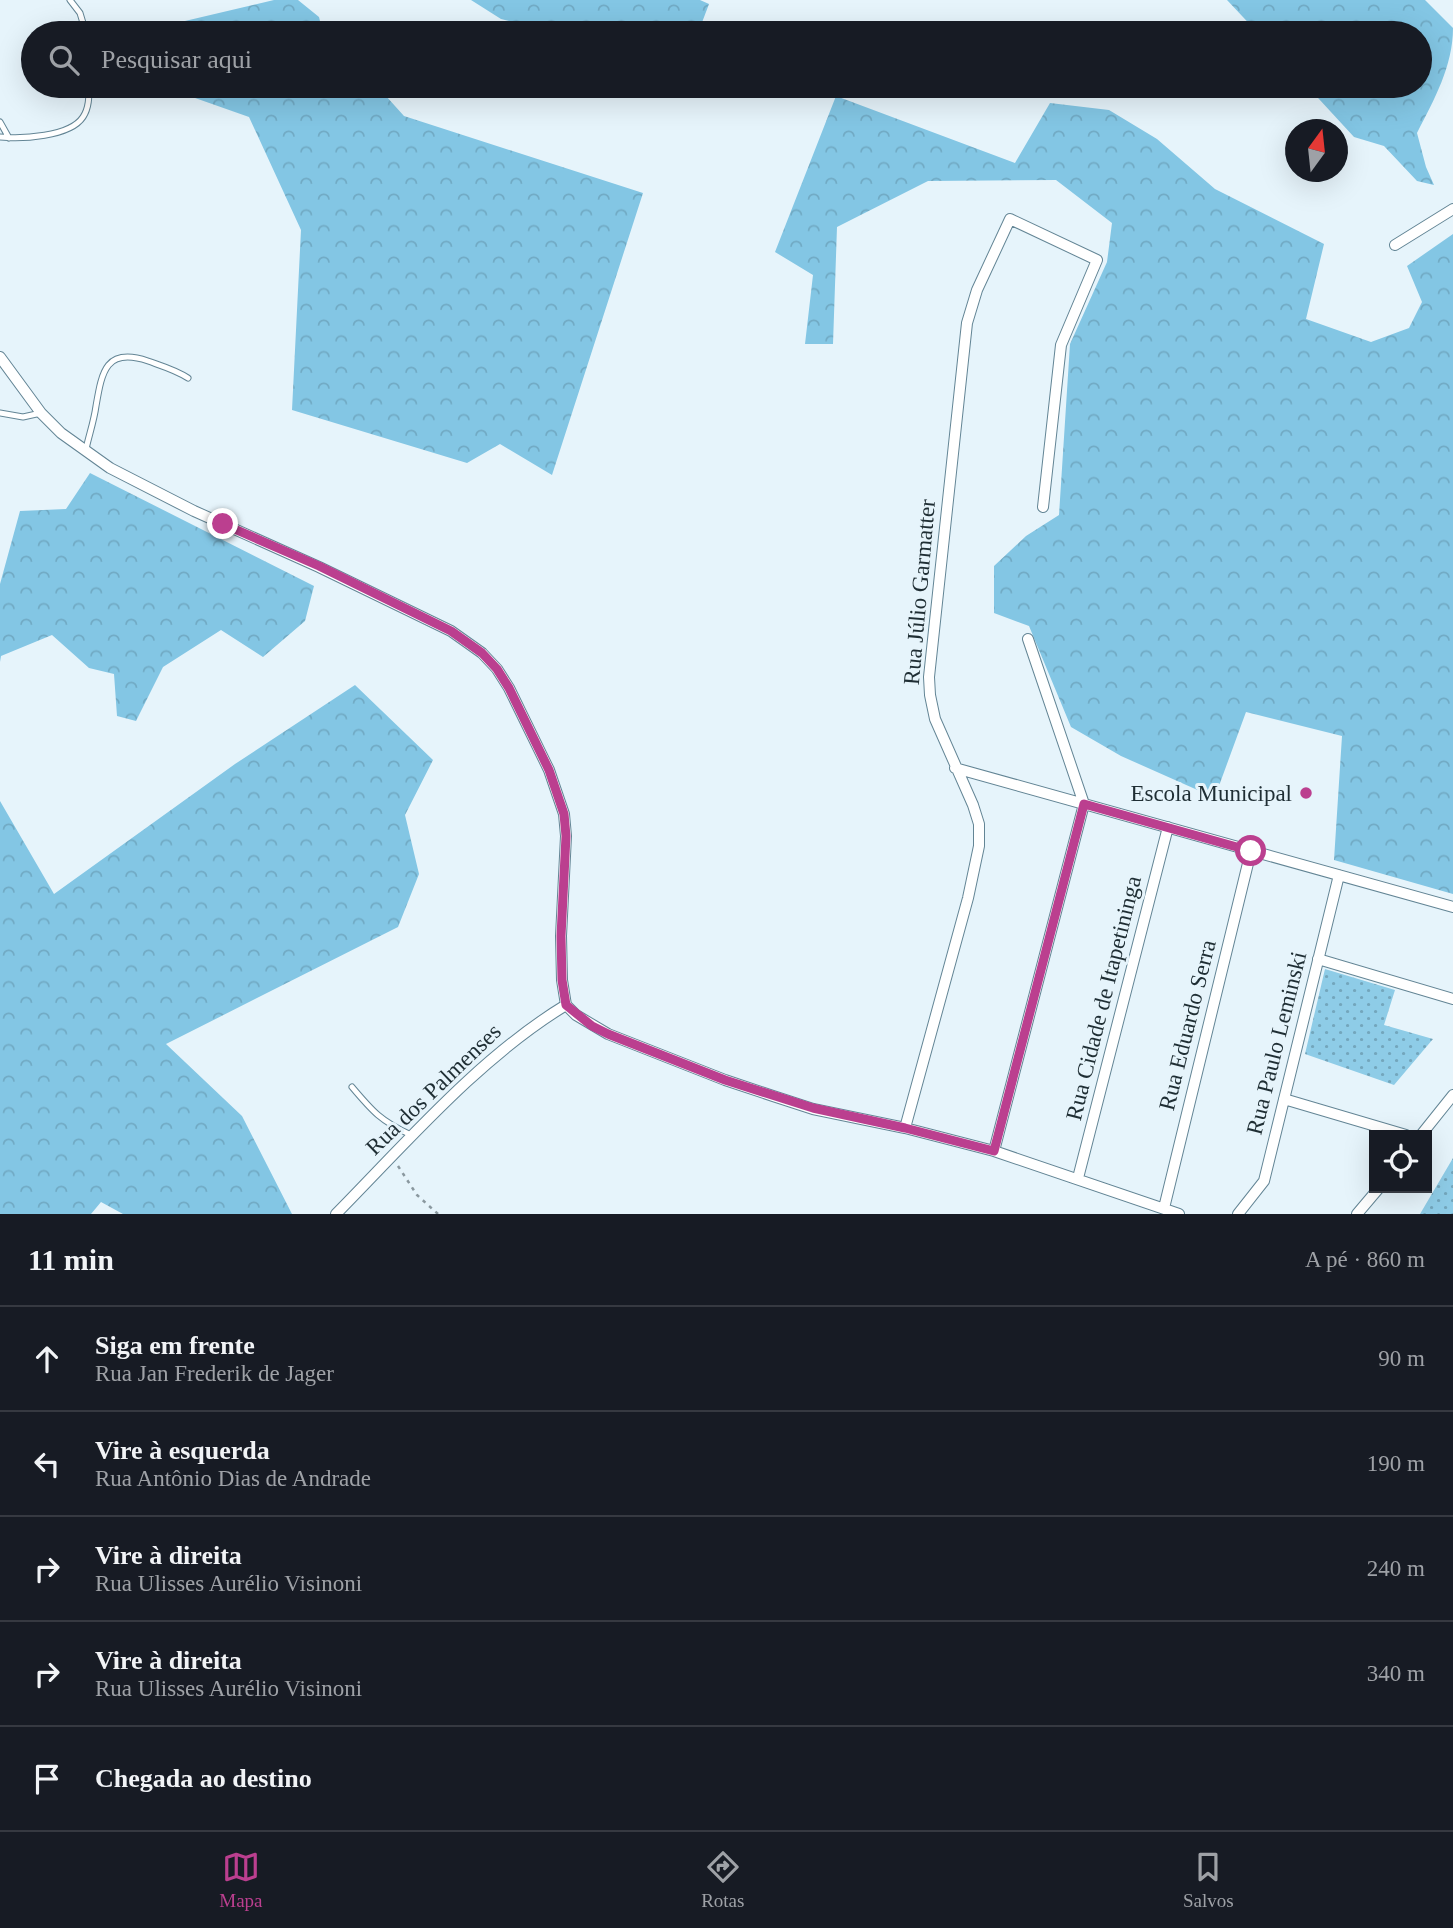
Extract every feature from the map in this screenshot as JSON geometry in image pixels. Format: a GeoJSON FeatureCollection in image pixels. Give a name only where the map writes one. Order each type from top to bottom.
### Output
{"type":"FeatureCollection","features":[{"type":"Feature","properties":{"kind":"street"},"geometry":{"type":"LineString","coordinates":[[1395,245],[1453,209]]}},
{"type":"Feature","properties":{"kind":"street","name":"Rua Júlio Garmatter"},"geometry":{"type":"LineString","coordinates":[[905,1128],[968,898],[979,846],[979,824],[935,719],[929,677],[967,323],[977,290],[1010,219],[1097,260],[1061,345],[1043,507]]}},
{"type":"Feature","properties":{"kind":"street"},"geometry":{"type":"LineString","coordinates":[[0,357],[41,413],[85,452],[110,468],[194,511],[319,566],[451,631],[482,653],[497,669],[549,770],[564,814],[566,836],[561,936],[562,980],[566,1005],[592,1026],[725,1080],[813,1108],[994,1151],[1179,1214]]}},
{"type":"Feature","properties":{"kind":"street"},"geometry":{"type":"LineString","coordinates":[[994,1151],[1084,804],[1028,639]]}},
{"type":"Feature","properties":{"kind":"street"},"geometry":{"type":"LineString","coordinates":[[956,768],[1453,907]]}},
{"type":"Feature","properties":{"kind":"street","name":"Rua Cidade de Itapetininga"},"geometry":{"type":"LineString","coordinates":[[1078,1178],[1168,827]]}},
{"type":"Feature","properties":{"kind":"street","name":"Rua Eduardo Serra"},"geometry":{"type":"LineString","coordinates":[[1164,1208],[1251,851]]}},
{"type":"Feature","properties":{"kind":"street","name":"Rua Paulo Leminski"},"geometry":{"type":"LineString","coordinates":[[1238,1214],[1264,1181],[1339,875]]}},
{"type":"Feature","properties":{"kind":"street"},"geometry":{"type":"LineString","coordinates":[[1318,960],[1453,999]]}},
{"type":"Feature","properties":{"kind":"street","name":"Rua dos Palmenses"},"geometry":{"type":"LineString","coordinates":[[336,1214],[496,1054],[566,1005]]}},
{"type":"Feature","properties":{"kind":"street"},"geometry":{"type":"LineString","coordinates":[[1425,1130],[1453,1096]]}},
{"type":"Feature","properties":{"kind":"street"},"geometry":{"type":"LineString","coordinates":[[1283,1099],[1389,1130]]}},
{"type":"Feature","properties":{"kind":"street"},"geometry":{"type":"LineString","coordinates":[[1357,1214],[1374,1193]]}},
{"type":"Feature","properties":{"kind":"lane"},"geometry":{"type":"LineString","coordinates":[[70,0],[82,21]]}},
{"type":"Feature","properties":{"kind":"lane"},"geometry":{"type":"LineString","coordinates":[[0,137],[40,136],[61,131],[81,121],[87,110],[88,98]]}},
{"type":"Feature","properties":{"kind":"lane"},"geometry":{"type":"LineString","coordinates":[[0,122],[9,138]]}},
{"type":"Feature","properties":{"kind":"lane"},"geometry":{"type":"LineString","coordinates":[[85,452],[96,410],[99,382],[110,363],[124,356],[132,356],[166,367],[188,378]]}},
{"type":"Feature","properties":{"kind":"lane"},"geometry":{"type":"LineString","coordinates":[[0,413],[23,417],[41,413]]}},
{"type":"Feature","properties":{"kind":"lane"},"geometry":{"type":"LineString","coordinates":[[352,1087],[375,1115],[413,1136]]}},
{"type":"Feature","properties":{"kind":"path"},"geometry":{"type":"LineString","coordinates":[[392,1157],[417,1195],[438,1214]]}},
{"type":"Feature","properties":{"kind":"green space"},"geometry":{"type":"Polygon","coordinates":[[[274,0],[298,0],[319,17],[320,21],[185,21],[274,0]]]}},
{"type":"Feature","properties":{"kind":"green space"},"geometry":{"type":"Polygon","coordinates":[[[471,0],[700,0],[709,4],[703,21],[501,19],[471,0]]]}},
{"type":"Feature","properties":{"kind":"green space"},"geometry":{"type":"Polygon","coordinates":[[[1227,0],[1425,0],[1453,28],[1446,69],[1417,133],[1434,185],[1417,181],[1384,146],[1354,137],[1348,130],[1348,119],[1337,119],[1318,98],[1432,98],[1432,21],[1247,21],[1227,0]]]}},
{"type":"Feature","properties":{"kind":"green space"},"geometry":{"type":"Polygon","coordinates":[[[195,98],[388,98],[404,116],[643,193],[552,475],[500,444],[467,463],[292,410],[301,230],[249,117],[195,98]]]}},
{"type":"Feature","properties":{"kind":"green space"},"geometry":{"type":"Polygon","coordinates":[[[835,98],[1015,163],[1050,103],[1109,110],[1157,139],[1215,189],[1324,244],[1306,319],[1371,342],[1409,328],[1422,302],[1407,266],[1453,234],[1453,894],[1334,860],[1342,736],[1246,712],[1216,794],[1202,792],[1121,756],[1071,727],[1029,626],[994,613],[994,566],[1026,536],[1059,515],[1070,344],[1107,262],[1112,223],[1056,180],[928,181],[837,227],[833,344],[805,344],[813,275],[775,252],[835,98]]]}},
{"type":"Feature","properties":{"kind":"green space"},"geometry":{"type":"Polygon","coordinates":[[[90,473],[314,586],[305,621],[263,657],[221,630],[163,667],[136,721],[117,716],[114,674],[89,668],[52,635],[1,656],[0,662],[0,584],[20,511],[66,509],[90,473]]]}},
{"type":"Feature","properties":{"kind":"green space"},"geometry":{"type":"Polygon","coordinates":[[[355,685],[433,760],[405,815],[419,874],[398,927],[166,1044],[242,1116],[292,1214],[123,1214],[101,1202],[91,1214],[0,1214],[0,801],[54,894],[235,764],[355,685]]]}},
{"type":"Feature","properties":{"kind":"shaded area"},"geometry":{"type":"Polygon","coordinates":[[[1325,969],[1395,990],[1384,1025],[1433,1039],[1394,1085],[1305,1054],[1325,969]]]}},
{"type":"Feature","properties":{"kind":"shaded area"},"geometry":{"type":"Polygon","coordinates":[[[1453,1158],[1453,1214],[1420,1214],[1453,1158]]]}},
{"type":"Feature","properties":{"kind":"place","name":"Escola Municipal"},"geometry":{"type":"Point","coordinates":[1306,793]}},
{"type":"Feature","properties":{"kind":"route"},"geometry":{"type":"LineString","coordinates":[[223,524],[319,566],[451,631],[482,653],[497,669],[509,688],[549,770],[564,814],[566,836],[561,936],[562,980],[566,1005],[576,1015],[608,1034],[773,1096],[994,1151],[1084,804],[1251,851]]}}]}
